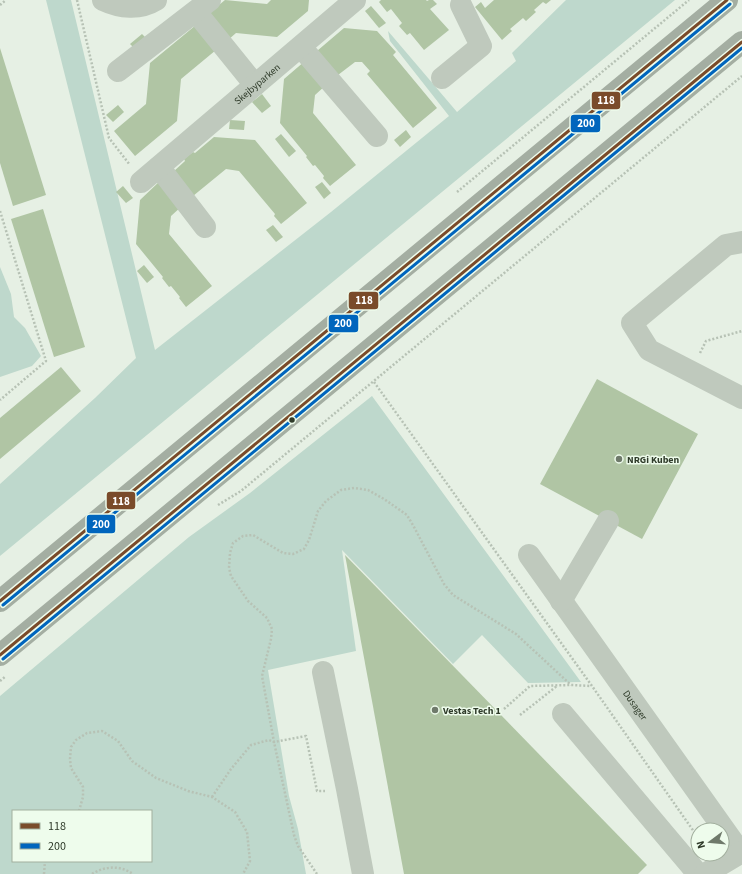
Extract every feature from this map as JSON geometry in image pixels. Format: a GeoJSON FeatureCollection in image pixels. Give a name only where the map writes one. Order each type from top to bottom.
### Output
{"type":"FeatureCollection","features":[{"type":"Feature","properties":{"kind":"main road"},"geometry":{"type":"LineString","coordinates":[[0,601],[727,0]]}},
{"type":"Feature","properties":{"kind":"main road"},"geometry":{"type":"LineString","coordinates":[[6,663],[742,42]]}},
{"type":"Feature","properties":{"kind":"street"},"geometry":{"type":"LineString","coordinates":[[104,0],[113,5],[132,7],[147,5],[156,0]]}},
{"type":"Feature","properties":{"kind":"street","name":"Skejbyparken"},"geometry":{"type":"LineString","coordinates":[[148,176],[302,47],[355,0]]}},
{"type":"Feature","properties":{"kind":"street"},"geometry":{"type":"LineString","coordinates":[[442,78],[481,46],[461,2]]}},
{"type":"Feature","properties":{"kind":"street"},"geometry":{"type":"LineString","coordinates":[[118,71],[203,6],[255,85]]}},
{"type":"Feature","properties":{"kind":"street"},"geometry":{"type":"LineString","coordinates":[[302,47],[377,136]]}},
{"type":"Feature","properties":{"kind":"street"},"geometry":{"type":"LineString","coordinates":[[148,176],[205,227]]}},
{"type":"Feature","properties":{"kind":"street"},"geometry":{"type":"LineString","coordinates":[[742,242],[726,245],[632,323],[649,350],[742,398]]}},
{"type":"Feature","properties":{"kind":"street"},"geometry":{"type":"LineString","coordinates":[[561,601],[608,521]]}},
{"type":"Feature","properties":{"kind":"street","name":"Dusager"},"geometry":{"type":"LineString","coordinates":[[529,555],[741,852]]}},
{"type":"Feature","properties":{"kind":"street"},"geometry":{"type":"LineString","coordinates":[[323,672],[363,874]]}},
{"type":"Feature","properties":{"kind":"street"},"geometry":{"type":"LineString","coordinates":[[563,714],[698,874]]}},
{"type":"Feature","properties":{"kind":"street"},"geometry":{"type":"LineString","coordinates":[[705,874],[741,852]]}},
{"type":"Feature","properties":{"kind":"path"},"geometry":{"type":"LineString","coordinates":[[0,5],[6,0]]}},
{"type":"Feature","properties":{"kind":"path"},"geometry":{"type":"LineString","coordinates":[[78,0],[109,138],[148,176]]}},
{"type":"Feature","properties":{"kind":"path"},"geometry":{"type":"LineString","coordinates":[[456,193],[689,0]]}},
{"type":"Feature","properties":{"kind":"path"},"geometry":{"type":"LineString","coordinates":[[215,507],[241,491],[742,76]]}},
{"type":"Feature","properties":{"kind":"path"},"geometry":{"type":"LineString","coordinates":[[0,211],[46,361],[0,400]]}},
{"type":"Feature","properties":{"kind":"path"},"geometry":{"type":"LineString","coordinates":[[691,372],[706,340],[742,331]]}},
{"type":"Feature","properties":{"kind":"path"},"geometry":{"type":"LineString","coordinates":[[374,382],[592,686],[690,827]]}},
{"type":"Feature","properties":{"kind":"path"},"geometry":{"type":"LineString","coordinates":[[317,874],[298,846],[294,835],[274,742],[262,676],[272,629],[267,618],[248,601],[231,576],[229,568],[230,553],[233,543],[243,536],[253,535],[283,553],[293,554],[304,549],[309,540],[318,510],[326,500],[341,490],[354,488],[368,490],[407,515],[444,584],[452,595],[516,634],[571,685]]}},
{"type":"Feature","properties":{"kind":"path"},"geometry":{"type":"LineString","coordinates":[[0,681],[6,663]]}},
{"type":"Feature","properties":{"kind":"path"},"geometry":{"type":"LineString","coordinates":[[520,715],[558,685]]}},
{"type":"Feature","properties":{"kind":"path"},"geometry":{"type":"LineString","coordinates":[[504,708],[530,686],[592,686]]}},
{"type":"Feature","properties":{"kind":"path"},"geometry":{"type":"LineString","coordinates":[[79,810],[83,797],[83,787],[71,768],[70,759],[72,747],[76,740],[87,733],[102,732],[118,741],[132,761],[156,778],[188,791],[212,797],[235,812],[247,832],[250,861],[243,874]]}},
{"type":"Feature","properties":{"kind":"path"},"geometry":{"type":"LineString","coordinates":[[212,797],[231,769],[251,745],[268,740],[274,742],[306,736],[313,774]]}},
{"type":"Feature","properties":{"kind":"path"},"geometry":{"type":"LineString","coordinates":[[44,874],[45,862]]}},
{"type":"Feature","properties":{"kind":"path"},"geometry":{"type":"LineString","coordinates":[[92,874],[101,869],[115,867],[129,871],[133,874]]}},
{"type":"Feature","properties":{"kind":"green space"},"geometry":{"type":"Polygon","coordinates":[[[46,0],[71,0],[155,350],[331,212],[449,116],[390,41],[388,31],[457,112],[516,61],[512,53],[566,0],[675,0],[0,556],[0,484],[95,398],[136,358],[46,0]]]}},
{"type":"Feature","properties":{"kind":"green space"},"geometry":{"type":"Polygon","coordinates":[[[0,267],[11,294],[14,317],[25,328],[41,356],[32,366],[0,377],[0,267]]]}},
{"type":"Feature","properties":{"kind":"green space"},"geometry":{"type":"Polygon","coordinates":[[[372,396],[581,682],[528,683],[482,635],[453,664],[342,550],[356,651],[268,670],[289,796],[298,829],[306,874],[0,874],[0,696],[189,537],[250,493],[372,396]]]}},
{"type":"Feature","properties":{"kind":"building"},"geometry":{"type":"Polygon","coordinates":[[[225,0],[267,4],[271,0],[309,0],[308,11],[277,37],[236,33],[228,40],[207,15],[225,0]]]}},
{"type":"Feature","properties":{"kind":"building"},"geometry":{"type":"Polygon","coordinates":[[[381,0],[433,0],[437,4],[430,9],[449,30],[424,50],[410,33],[407,35],[399,26],[402,23],[391,9],[387,12],[379,2],[381,0]]]}},
{"type":"Feature","properties":{"kind":"building"},"geometry":{"type":"Polygon","coordinates":[[[494,0],[551,0],[546,4],[543,2],[534,10],[536,12],[526,21],[523,18],[510,29],[512,31],[502,40],[475,7],[481,2],[485,8],[494,0]]]}},
{"type":"Feature","properties":{"kind":"building"},"geometry":{"type":"Polygon","coordinates":[[[371,6],[386,23],[379,28],[365,11],[371,6]]]}},
{"type":"Feature","properties":{"kind":"building"},"geometry":{"type":"Polygon","coordinates":[[[196,25],[216,50],[181,79],[177,121],[135,156],[114,131],[146,104],[150,63],[196,25]]]}},
{"type":"Feature","properties":{"kind":"building"},"geometry":{"type":"Polygon","coordinates":[[[344,28],[377,31],[396,52],[393,55],[437,108],[413,128],[367,74],[370,71],[362,62],[355,62],[338,75],[317,51],[344,28]]]}},
{"type":"Feature","properties":{"kind":"building"},"geometry":{"type":"Polygon","coordinates":[[[142,34],[147,39],[135,49],[130,44],[142,34]]]}},
{"type":"Feature","properties":{"kind":"building"},"geometry":{"type":"Polygon","coordinates":[[[0,48],[46,195],[13,206],[0,163],[0,48]]]}},
{"type":"Feature","properties":{"kind":"building"},"geometry":{"type":"Polygon","coordinates":[[[305,61],[326,85],[315,95],[313,113],[356,165],[330,186],[323,178],[324,176],[315,165],[313,166],[306,157],[307,156],[280,123],[284,79],[305,61]]]}},
{"type":"Feature","properties":{"kind":"building"},"geometry":{"type":"Polygon","coordinates":[[[262,94],[271,106],[262,113],[252,102],[262,94]]]}},
{"type":"Feature","properties":{"kind":"building"},"geometry":{"type":"Polygon","coordinates":[[[118,105],[124,112],[113,122],[106,115],[118,105]]]}},
{"type":"Feature","properties":{"kind":"building"},"geometry":{"type":"Polygon","coordinates":[[[230,120],[245,121],[244,130],[229,129],[230,120]]]}},
{"type":"Feature","properties":{"kind":"building"},"geometry":{"type":"Polygon","coordinates":[[[406,130],[411,137],[400,147],[394,140],[406,130]]]}},
{"type":"Feature","properties":{"kind":"building"},"geometry":{"type":"Polygon","coordinates":[[[281,134],[296,151],[289,157],[275,139],[281,134]]]}},
{"type":"Feature","properties":{"kind":"building"},"geometry":{"type":"Polygon","coordinates":[[[214,137],[255,140],[307,203],[281,224],[274,216],[275,214],[239,171],[226,169],[193,196],[173,172],[185,161],[184,159],[193,152],[195,153],[214,137]]]}},
{"type":"Feature","properties":{"kind":"building"},"geometry":{"type":"Polygon","coordinates":[[[160,181],[182,206],[171,216],[169,234],[212,286],[186,307],[179,298],[180,297],[171,286],[169,287],[162,278],[163,277],[136,244],[140,200],[160,181]]]}},
{"type":"Feature","properties":{"kind":"building"},"geometry":{"type":"Polygon","coordinates":[[[322,182],[331,193],[324,199],[315,187],[322,182]]]}},
{"type":"Feature","properties":{"kind":"building"},"geometry":{"type":"Polygon","coordinates":[[[123,186],[133,198],[126,203],[116,192],[123,186]]]}},
{"type":"Feature","properties":{"kind":"building"},"geometry":{"type":"Polygon","coordinates":[[[43,209],[85,347],[54,357],[11,219],[43,209]]]}},
{"type":"Feature","properties":{"kind":"building"},"geometry":{"type":"Polygon","coordinates":[[[273,225],[283,237],[276,242],[266,230],[273,225]]]}},
{"type":"Feature","properties":{"kind":"building"},"geometry":{"type":"Polygon","coordinates":[[[144,265],[154,277],[147,283],[137,271],[144,265]]]}},
{"type":"Feature","properties":{"kind":"building"},"geometry":{"type":"Polygon","coordinates":[[[61,367],[81,391],[0,459],[0,418],[61,367]]]}},
{"type":"Feature","properties":{"kind":"building","name":"NRGi Kuben"},"geometry":{"type":"Polygon","coordinates":[[[597,379],[698,434],[642,539],[540,484],[597,379]]]}},
{"type":"Feature","properties":{"kind":"building","name":"Vestas Tech 1"},"geometry":{"type":"Polygon","coordinates":[[[345,555],[647,865],[638,874],[404,874],[345,555]]]}},
{"type":"Feature","properties":{"kind":"transit line","name":"118"},"geometry":{"type":"LineString","coordinates":[[0,601],[727,0]]}},
{"type":"Feature","properties":{"kind":"transit line","name":"200"},"geometry":{"type":"LineString","coordinates":[[3,605],[730,4]]}},
{"type":"Feature","properties":{"kind":"transit line","name":"118"},"geometry":{"type":"LineString","coordinates":[[0,655],[742,42]]}},
{"type":"Feature","properties":{"kind":"transit line","name":"200"},"geometry":{"type":"LineString","coordinates":[[3,659],[742,48]]}},
{"type":"Feature","properties":{"kind":"place","name":"NRGi Kuben"},"geometry":{"type":"Point","coordinates":[619,459]}},
{"type":"Feature","properties":{"kind":"place","name":"Vestas Tech 1"},"geometry":{"type":"Point","coordinates":[435,710]}}]}
